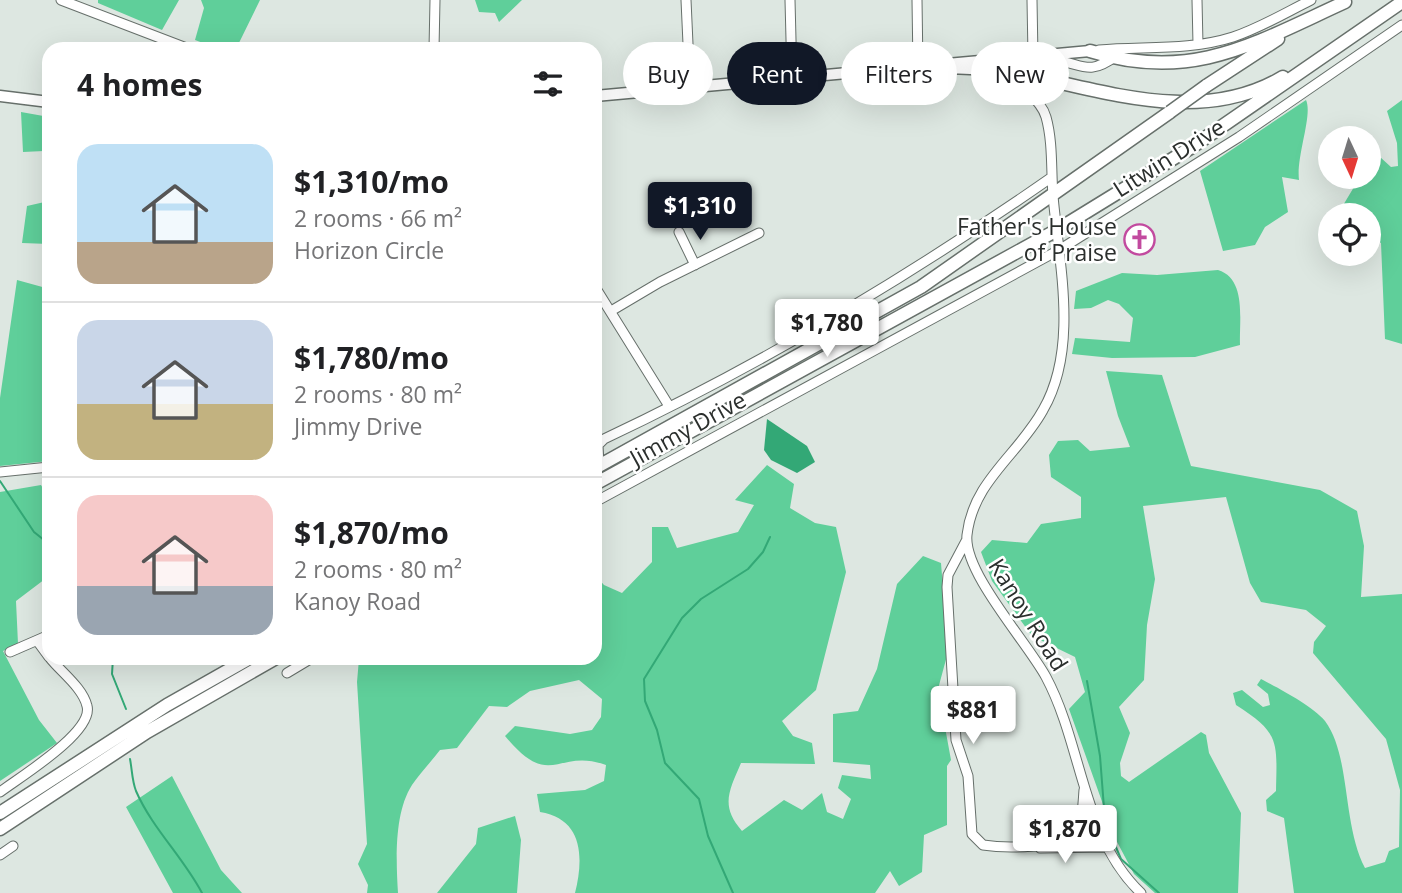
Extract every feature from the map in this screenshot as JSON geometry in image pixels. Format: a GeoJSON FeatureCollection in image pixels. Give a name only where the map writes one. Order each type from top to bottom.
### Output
{"type":"FeatureCollection","features":[{"type":"Feature","properties":{"kind":"highway"},"geometry":{"type":"LineString","coordinates":[[1090,51],[1113,58],[1160,65],[1211,58],[1347,1]]}},
{"type":"Feature","properties":{"kind":"highway"},"geometry":{"type":"LineString","coordinates":[[602,464],[921,287],[1206,86],[1282,37],[1347,1]]}},
{"type":"Feature","properties":{"kind":"highway"},"geometry":{"type":"LineString","coordinates":[[602,479],[1057,230],[1192,147],[1402,2]]}},
{"type":"Feature","properties":{"kind":"highway"},"geometry":{"type":"LineString","coordinates":[[1069,81],[1124,97],[1196,103],[1244,94],[1273,82],[1361,30]]}},
{"type":"Feature","properties":{"kind":"highway"},"geometry":{"type":"LineString","coordinates":[[0,813],[167,705],[238,665]]}},
{"type":"Feature","properties":{"kind":"highway"},"geometry":{"type":"LineString","coordinates":[[0,829],[147,732],[264,665]]}},
{"type":"Feature","properties":{"kind":"main road"},"geometry":{"type":"LineString","coordinates":[[1069,53],[1090,51]]}},
{"type":"Feature","properties":{"kind":"main road"},"geometry":{"type":"LineString","coordinates":[[602,95],[623,94]]}},
{"type":"Feature","properties":{"kind":"main road"},"geometry":{"type":"LineString","coordinates":[[0,96],[42,101]]}},
{"type":"Feature","properties":{"kind":"street"},"geometry":{"type":"LineString","coordinates":[[61,0],[171,42]]}},
{"type":"Feature","properties":{"kind":"street"},"geometry":{"type":"LineString","coordinates":[[434,42],[435,0]]}},
{"type":"Feature","properties":{"kind":"street"},"geometry":{"type":"LineString","coordinates":[[686,0],[688,42]]}},
{"type":"Feature","properties":{"kind":"street"},"geometry":{"type":"LineString","coordinates":[[790,0],[791,42]]}},
{"type":"Feature","properties":{"kind":"street"},"geometry":{"type":"LineString","coordinates":[[918,0],[918,42]]}},
{"type":"Feature","properties":{"kind":"street"},"geometry":{"type":"LineString","coordinates":[[1032,0],[1033,42]]}},
{"type":"Feature","properties":{"kind":"street"},"geometry":{"type":"LineString","coordinates":[[1197,0],[1198,44]]}},
{"type":"Feature","properties":{"kind":"street"},"geometry":{"type":"LineString","coordinates":[[1090,51],[1198,44],[1230,38],[1262,26],[1310,0]]}},
{"type":"Feature","properties":{"kind":"street","name":"Litwin Drive"},"geometry":{"type":"LineString","coordinates":[[1059,250],[1239,136],[1402,25]]}},
{"type":"Feature","properties":{"kind":"street"},"geometry":{"type":"LineString","coordinates":[[1069,64],[1091,69],[1126,50]]}},
{"type":"Feature","properties":{"kind":"street","name":"Kanoy Road"},"geometry":{"type":"LineString","coordinates":[[1040,105],[1046,117],[1059,250],[1062,322],[1057,380],[1035,424],[980,493],[967,540],[969,553],[979,577],[1047,680],[1107,847],[1122,872],[1141,893]]}},
{"type":"Feature","properties":{"kind":"street"},"geometry":{"type":"LineString","coordinates":[[602,441],[908,274],[1052,177]]}},
{"type":"Feature","properties":{"kind":"street"},"geometry":{"type":"LineString","coordinates":[[679,232],[695,265]]}},
{"type":"Feature","properties":{"kind":"street"},"geometry":{"type":"LineString","coordinates":[[611,311],[759,233]]}},
{"type":"Feature","properties":{"kind":"street","name":"Jimmy Drive"},"geometry":{"type":"LineString","coordinates":[[602,498],[1059,250]]}},
{"type":"Feature","properties":{"kind":"street"},"geometry":{"type":"LineString","coordinates":[[602,298],[669,406]]}},
{"type":"Feature","properties":{"kind":"street"},"geometry":{"type":"LineString","coordinates":[[0,472],[42,468]]}},
{"type":"Feature","properties":{"kind":"street"},"geometry":{"type":"LineString","coordinates":[[602,485],[609,494]]}},
{"type":"Feature","properties":{"kind":"street"},"geometry":{"type":"LineString","coordinates":[[967,540],[948,575],[947,587],[956,740],[968,776],[971,827],[977,841],[983,845],[1008,848],[1052,843],[1074,834],[1078,828],[1085,785]]}},
{"type":"Feature","properties":{"kind":"street"},"geometry":{"type":"LineString","coordinates":[[10,652],[42,639]]}},
{"type":"Feature","properties":{"kind":"street"},"geometry":{"type":"LineString","coordinates":[[38,642],[42,647]]}},
{"type":"Feature","properties":{"kind":"street"},"geometry":{"type":"LineString","coordinates":[[0,792],[71,738],[87,718],[87,704],[56,665]]}},
{"type":"Feature","properties":{"kind":"street"},"geometry":{"type":"LineString","coordinates":[[287,673],[300,665]]}},
{"type":"Feature","properties":{"kind":"street"},"geometry":{"type":"LineString","coordinates":[[1025,845],[1053,850],[1107,847]]}},
{"type":"Feature","properties":{"kind":"street"},"geometry":{"type":"LineString","coordinates":[[0,855],[13,846]]}},
{"type":"Feature","properties":{"kind":"shaded area"},"geometry":{"type":"Polygon","coordinates":[[[98,0],[179,0],[162,30],[98,3],[98,0]]]}},
{"type":"Feature","properties":{"kind":"shaded area"},"geometry":{"type":"Polygon","coordinates":[[[201,0],[260,0],[239,42],[195,40],[204,8],[201,0]]]}},
{"type":"Feature","properties":{"kind":"shaded area"},"geometry":{"type":"Polygon","coordinates":[[[475,0],[522,0],[499,22],[495,13],[479,12],[475,0]]]}},
{"type":"Feature","properties":{"kind":"shaded area"},"geometry":{"type":"Polygon","coordinates":[[[1306,100],[1308,107],[1299,180],[1282,177],[1288,212],[1265,227],[1255,245],[1223,251],[1200,171],[1306,100]]]}},
{"type":"Feature","properties":{"kind":"shaded area"},"geometry":{"type":"Polygon","coordinates":[[[1402,100],[1402,344],[1385,339],[1381,203],[1344,203],[1353,189],[1381,189],[1381,158],[1391,167],[1398,166],[1397,143],[1387,111],[1402,100]]]}},
{"type":"Feature","properties":{"kind":"shaded area"},"geometry":{"type":"Polygon","coordinates":[[[21,112],[42,116],[42,151],[23,152],[21,112]]]}},
{"type":"Feature","properties":{"kind":"shaded area"},"geometry":{"type":"Polygon","coordinates":[[[42,203],[42,244],[22,243],[27,206],[42,203]]]}},
{"type":"Feature","properties":{"kind":"shaded area"},"geometry":{"type":"Polygon","coordinates":[[[1218,270],[1234,282],[1240,301],[1240,345],[1195,357],[1112,358],[1072,354],[1075,338],[1130,342],[1133,318],[1119,304],[1108,300],[1091,308],[1074,309],[1076,291],[1122,273],[1157,275],[1218,270]]]}},
{"type":"Feature","properties":{"kind":"shaded area"},"geometry":{"type":"Polygon","coordinates":[[[17,280],[42,287],[42,462],[0,466],[0,398],[17,280]]]}},
{"type":"Feature","properties":{"kind":"shaded area"},"geometry":{"type":"Polygon","coordinates":[[[1106,371],[1162,375],[1191,466],[1320,490],[1357,511],[1364,546],[1361,597],[1402,594],[1402,893],[1294,893],[1284,818],[1267,811],[1266,800],[1276,791],[1273,740],[1261,723],[1236,705],[1233,693],[1242,690],[1263,707],[1270,705],[1268,694],[1257,685],[1261,679],[1304,703],[1325,721],[1339,753],[1353,831],[1365,868],[1385,862],[1389,851],[1399,847],[1400,790],[1386,739],[1313,653],[1314,642],[1326,626],[1306,610],[1261,602],[1250,583],[1226,497],[1143,506],[1155,579],[1147,625],[1144,680],[1119,707],[1130,733],[1120,763],[1121,776],[1129,782],[1201,732],[1206,735],[1209,753],[1241,813],[1238,893],[1155,893],[1134,874],[1115,838],[1069,709],[1085,692],[1075,657],[1032,636],[992,581],[981,552],[992,540],[1027,543],[1041,524],[1081,518],[1081,497],[1051,477],[1049,455],[1058,441],[1078,440],[1090,451],[1130,447],[1118,416],[1106,371]]]}},
{"type":"Feature","properties":{"kind":"shaded area"},"geometry":{"type":"Polygon","coordinates":[[[767,419],[807,446],[815,462],[797,473],[771,460],[764,450],[767,419]]]}},
{"type":"Feature","properties":{"kind":"shaded area"},"geometry":{"type":"Polygon","coordinates":[[[767,465],[794,484],[790,508],[815,523],[836,527],[846,572],[816,690],[782,721],[793,736],[812,743],[815,764],[741,763],[730,790],[729,806],[742,831],[784,800],[802,810],[822,793],[827,812],[843,819],[851,799],[838,788],[842,775],[871,779],[870,765],[833,762],[833,714],[858,711],[877,669],[897,584],[923,556],[941,563],[948,652],[938,689],[951,760],[947,766],[947,825],[924,835],[922,872],[899,886],[890,871],[875,893],[575,893],[579,866],[577,842],[565,823],[540,812],[537,794],[585,790],[604,781],[606,765],[589,761],[554,765],[533,762],[505,736],[515,726],[570,734],[592,730],[601,717],[602,699],[579,680],[530,691],[507,707],[489,706],[457,748],[440,750],[412,785],[402,809],[397,852],[398,893],[367,893],[368,885],[358,864],[367,844],[357,682],[358,665],[602,665],[602,583],[622,593],[652,562],[652,527],[668,527],[677,548],[738,532],[754,505],[735,500],[767,465]]]}},
{"type":"Feature","properties":{"kind":"shaded area"},"geometry":{"type":"Polygon","coordinates":[[[42,487],[42,581],[16,601],[18,644],[3,651],[39,720],[57,743],[0,781],[0,492],[42,487]]]}},
{"type":"Feature","properties":{"kind":"shaded area"},"geometry":{"type":"Polygon","coordinates":[[[172,776],[221,870],[242,893],[173,893],[126,807],[172,776]]]}},
{"type":"Feature","properties":{"kind":"shaded area"},"geometry":{"type":"Polygon","coordinates":[[[515,816],[521,840],[517,893],[437,893],[476,844],[478,828],[515,816]]]}},
{"type":"Feature","properties":{"kind":"waterway"},"geometry":{"type":"LineString","coordinates":[[0,481],[34,532],[42,538]]}},
{"type":"Feature","properties":{"kind":"waterway"},"geometry":{"type":"LineString","coordinates":[[733,893],[708,836],[699,799],[665,763],[657,730],[645,701],[644,679],[682,618],[701,599],[748,569],[763,552],[770,537]]}},
{"type":"Feature","properties":{"kind":"waterway"},"geometry":{"type":"LineString","coordinates":[[113,665],[112,674],[126,709]]}},
{"type":"Feature","properties":{"kind":"waterway"},"geometry":{"type":"LineString","coordinates":[[1087,681],[1100,756],[1104,808],[1112,838],[1121,859],[1159,893]]}},
{"type":"Feature","properties":{"kind":"waterway"},"geometry":{"type":"LineString","coordinates":[[130,759],[135,787],[143,805],[202,893]]}},
{"type":"Feature","properties":{"kind":"place","name":"Father's House of Praise"},"geometry":{"type":"Point","coordinates":[1140,240]}}]}
